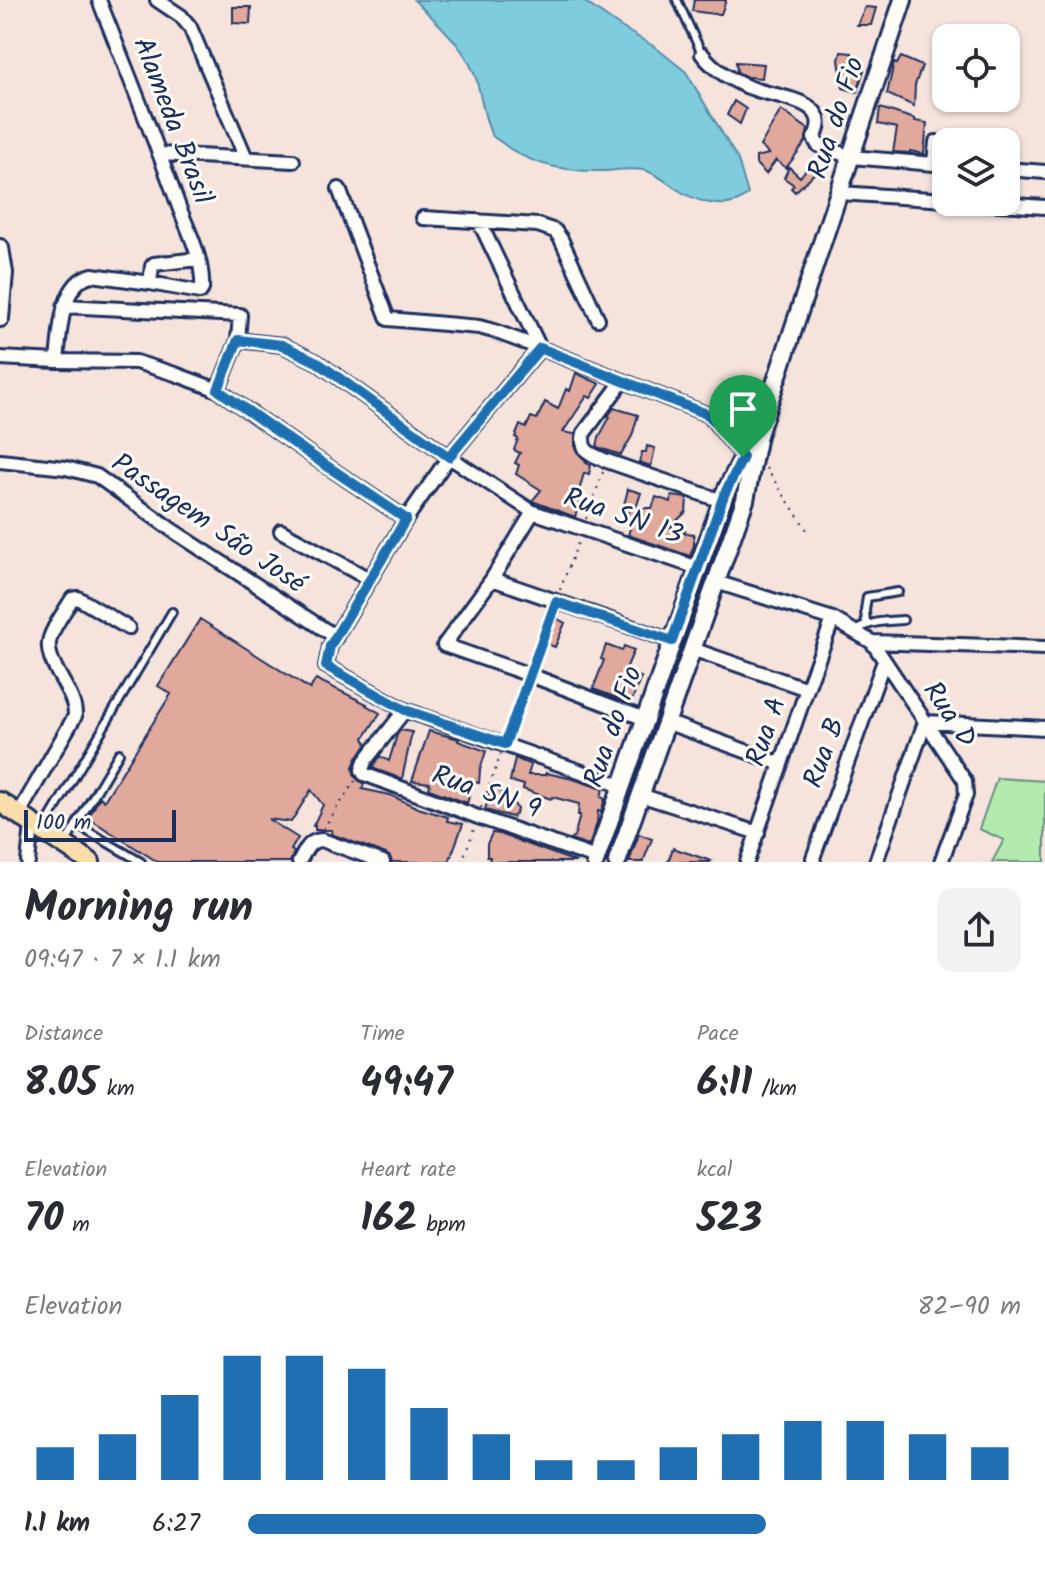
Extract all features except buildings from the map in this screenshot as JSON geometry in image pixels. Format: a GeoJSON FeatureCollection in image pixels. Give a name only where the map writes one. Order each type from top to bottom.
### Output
{"type":"FeatureCollection","features":[{"type":"Feature","properties":{"kind":"main road"},"geometry":{"type":"LineString","coordinates":[[0,802],[90,862]]}},
{"type":"Feature","properties":{"kind":"street","name":"Alameda Brasil"},"geometry":{"type":"LineString","coordinates":[[99,0],[198,259]]}},
{"type":"Feature","properties":{"kind":"street"},"geometry":{"type":"LineString","coordinates":[[157,0],[181,16],[190,27],[246,158]]}},
{"type":"Feature","properties":{"kind":"street","name":"Rua do Fio"},"geometry":{"type":"LineString","coordinates":[[617,862],[745,500],[758,435],[903,0]]}},
{"type":"Feature","properties":{"kind":"street"},"geometry":{"type":"LineString","coordinates":[[702,54],[709,63],[738,82],[809,107],[819,116],[820,128],[814,138],[818,145],[851,157],[932,163]]}},
{"type":"Feature","properties":{"kind":"street"},"geometry":{"type":"LineString","coordinates":[[160,154],[293,161]]}},
{"type":"Feature","properties":{"kind":"street"},"geometry":{"type":"LineString","coordinates":[[1020,170],[1045,172]]}},
{"type":"Feature","properties":{"kind":"street"},"geometry":{"type":"LineString","coordinates":[[339,189],[388,319],[479,327],[508,335],[709,415],[754,463]]}},
{"type":"Feature","properties":{"kind":"street"},"geometry":{"type":"LineString","coordinates":[[840,193],[932,199]]}},
{"type":"Feature","properties":{"kind":"street"},"geometry":{"type":"LineString","coordinates":[[1020,205],[1045,207]]}},
{"type":"Feature","properties":{"kind":"street"},"geometry":{"type":"LineString","coordinates":[[423,218],[538,225],[555,231],[568,251],[598,319]]}},
{"type":"Feature","properties":{"kind":"street"},"geometry":{"type":"LineString","coordinates":[[479,221],[540,348]]}},
{"type":"Feature","properties":{"kind":"street"},"geometry":{"type":"LineString","coordinates":[[0,248],[4,273],[0,318]]}},
{"type":"Feature","properties":{"kind":"street"},"geometry":{"type":"LineString","coordinates":[[57,361],[64,306],[76,284],[84,277],[92,275],[201,291],[203,281],[198,259],[154,264],[150,283]]}},
{"type":"Feature","properties":{"kind":"street"},"geometry":{"type":"LineString","coordinates":[[64,306],[240,315],[238,340],[218,390]]}},
{"type":"Feature","properties":{"kind":"street","name":"Rua SN 13"},"geometry":{"type":"LineString","coordinates":[[238,340],[282,345],[317,362],[449,457],[533,512],[698,568]]}},
{"type":"Feature","properties":{"kind":"street"},"geometry":{"type":"LineString","coordinates":[[540,348],[449,457],[406,519],[330,646],[326,666],[405,710],[622,786]]}},
{"type":"Feature","properties":{"kind":"street"},"geometry":{"type":"LineString","coordinates":[[0,358],[136,362],[218,390],[406,519]]}},
{"type":"Feature","properties":{"kind":"street"},"geometry":{"type":"LineString","coordinates":[[622,382],[584,433],[584,448],[607,461],[722,501]]}},
{"type":"Feature","properties":{"kind":"street","name":"Passagem São José"},"geometry":{"type":"LineString","coordinates":[[0,461],[66,468],[97,476],[255,586],[336,637]]}},
{"type":"Feature","properties":{"kind":"street","name":"Rua do Fio"},"geometry":{"type":"LineString","coordinates":[[596,860],[722,501],[754,463]]}},
{"type":"Feature","properties":{"kind":"street"},"geometry":{"type":"LineString","coordinates":[[533,512],[492,579],[444,645],[645,719]]}},
{"type":"Feature","properties":{"kind":"street"},"geometry":{"type":"LineString","coordinates":[[281,531],[369,579]]}},
{"type":"Feature","properties":{"kind":"street"},"geometry":{"type":"LineString","coordinates":[[492,579],[672,641]]}},
{"type":"Feature","properties":{"kind":"street"},"geometry":{"type":"LineString","coordinates":[[716,582],[833,619]]}},
{"type":"Feature","properties":{"kind":"street"},"geometry":{"type":"LineString","coordinates":[[28,862],[31,824],[75,716],[72,701],[49,651],[50,636],[72,599],[78,598],[128,628]]}},
{"type":"Feature","properties":{"kind":"street","name":"Rua D"},"geometry":{"type":"LineString","coordinates":[[833,619],[861,627],[965,781],[966,795],[941,862]]}},
{"type":"Feature","properties":{"kind":"street","name":"Rua A"},"geometry":{"type":"LineString","coordinates":[[747,862],[833,619]]}},
{"type":"Feature","properties":{"kind":"street"},"geometry":{"type":"LineString","coordinates":[[872,642],[1045,648]]}},
{"type":"Feature","properties":{"kind":"street"},"geometry":{"type":"LineString","coordinates":[[692,649],[807,689]]}},
{"type":"Feature","properties":{"kind":"street","name":"Rua B"},"geometry":{"type":"LineString","coordinates":[[814,862],[884,661]]}},
{"type":"Feature","properties":{"kind":"street"},"geometry":{"type":"LineString","coordinates":[[362,770],[365,761],[405,710]]}},
{"type":"Feature","properties":{"kind":"street"},"geometry":{"type":"LineString","coordinates":[[666,722],[781,764]]}},
{"type":"Feature","properties":{"kind":"street"},"geometry":{"type":"LineString","coordinates":[[876,862],[925,722],[1045,728]]}},
{"type":"Feature","properties":{"kind":"street","name":"Rua SN 9"},"geometry":{"type":"LineString","coordinates":[[362,770],[367,776],[596,860]]}},
{"type":"Feature","properties":{"kind":"street"},"geometry":{"type":"LineString","coordinates":[[640,795],[758,833]]}},
{"type":"Feature","properties":{"kind":"street"},"geometry":{"type":"LineString","coordinates":[[614,808],[622,816],[633,816]]}},
{"type":"Feature","properties":{"kind":"street"},"geometry":{"type":"LineString","coordinates":[[606,829],[618,830],[626,837]]}},
{"type":"Feature","properties":{"kind":"street"},"geometry":{"type":"LineString","coordinates":[[299,862],[315,840],[383,862]]}},
{"type":"Feature","properties":{"kind":"lane"},"geometry":{"type":"LineString","coordinates":[[677,0],[702,54]]}},
{"type":"Feature","properties":{"kind":"lane"},"geometry":{"type":"LineString","coordinates":[[861,627],[867,597],[898,592]]}},
{"type":"Feature","properties":{"kind":"lane"},"geometry":{"type":"LineString","coordinates":[[31,824],[172,612]]}},
{"type":"Feature","properties":{"kind":"lane"},"geometry":{"type":"LineString","coordinates":[[861,627],[875,621],[903,620]]}},
{"type":"Feature","properties":{"kind":"lane"},"geometry":{"type":"LineString","coordinates":[[64,845],[119,753]]}},
{"type":"Feature","properties":{"kind":"lane"},"geometry":{"type":"LineString","coordinates":[[77,825],[141,862]]}},
{"type":"Feature","properties":{"kind":"path"},"geometry":{"type":"LineString","coordinates":[[462,862],[607,461]]}},
{"type":"Feature","properties":{"kind":"path"},"geometry":{"type":"LineString","coordinates":[[754,463],[807,530]]}},
{"type":"Feature","properties":{"kind":"path"},"geometry":{"type":"LineString","coordinates":[[315,840],[362,770]]}},
{"type":"Feature","properties":{"kind":"green space"},"geometry":{"type":"Polygon","coordinates":[[[997,778],[1045,781],[1045,862],[992,862],[1004,840],[979,829],[997,778]]]}},
{"type":"Feature","properties":{"kind":"water"},"geometry":{"type":"Polygon","coordinates":[[[414,0],[582,0],[655,47],[686,72],[738,160],[748,194],[741,200],[714,204],[689,196],[647,171],[565,169],[537,162],[512,150],[490,131],[477,81],[466,57],[414,0]]]}},
{"type":"Feature","properties":{"kind":"route"},"geometry":{"type":"LineString","coordinates":[[238,340],[282,345],[317,362],[449,457],[540,348],[709,415],[743,457],[724,495],[672,641],[556,602],[505,744],[405,710],[326,666],[330,646],[406,519],[218,390],[238,340]]}}]}
